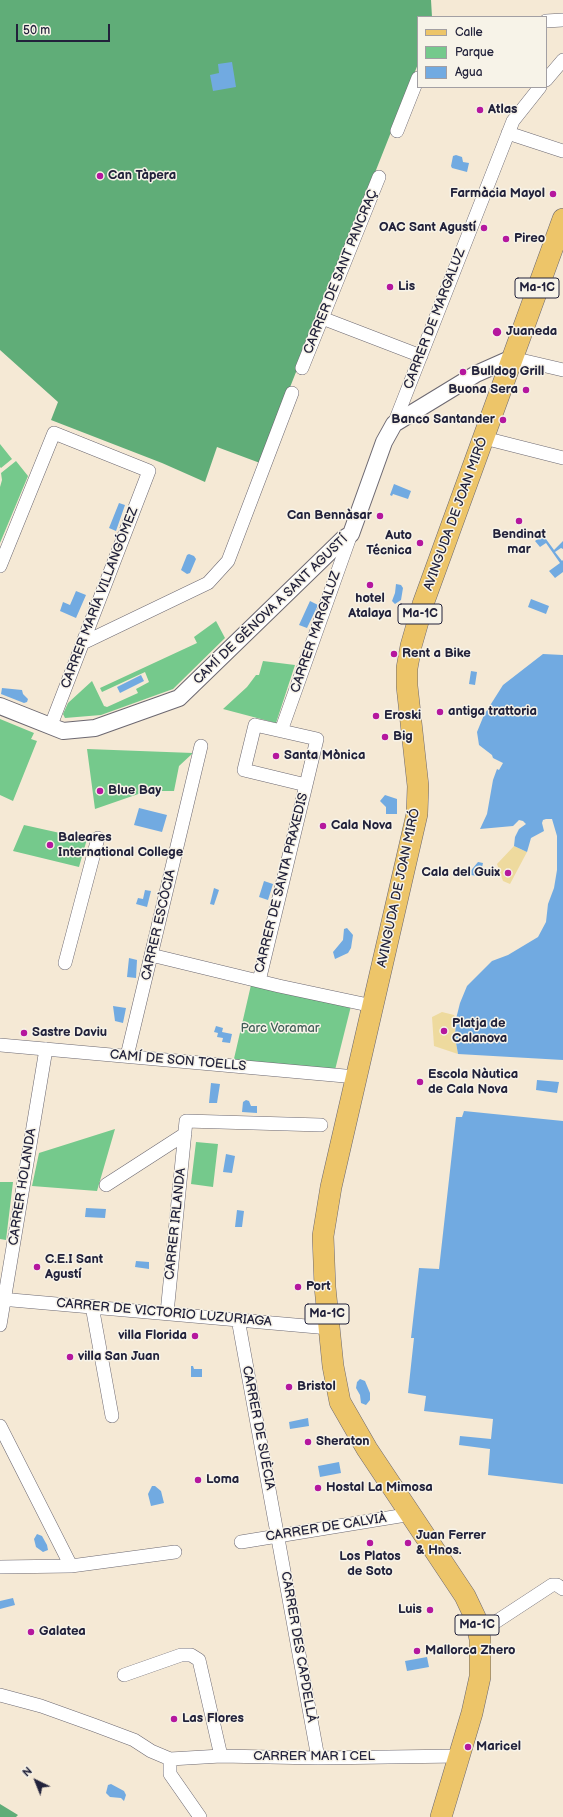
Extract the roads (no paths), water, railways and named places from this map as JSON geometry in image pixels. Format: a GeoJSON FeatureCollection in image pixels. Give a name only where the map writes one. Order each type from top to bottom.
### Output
{"type":"FeatureCollection","features":[{"type":"Feature","properties":{"kind":"main road","name":"AVINGUDA DE JOAN MIRÓ"},"geometry":{"type":"LineString","coordinates":[[356,1077],[417,814],[418,786],[407,686],[408,656],[424,604],[563,219]]}},
{"type":"Feature","properties":{"kind":"main road","name":"Ma-1C"},"geometry":{"type":"LineString","coordinates":[[356,1077],[325,1222],[323,1260],[334,1372],[340,1402],[367,1449],[465,1596],[478,1627],[480,1639],[480,1677],[472,1713],[441,1817]]}},
{"type":"Feature","properties":{"kind":"street"},"geometry":{"type":"LineString","coordinates":[[547,21],[563,20]]}},
{"type":"Feature","properties":{"kind":"street"},"geometry":{"type":"LineString","coordinates":[[547,79],[563,60]]}},
{"type":"Feature","properties":{"kind":"street"},"geometry":{"type":"LineString","coordinates":[[397,131],[417,81]]}},
{"type":"Feature","properties":{"kind":"street","name":"CARRER DE MARGALUZ"},"geometry":{"type":"LineString","coordinates":[[394,424],[513,121],[539,88]]}},
{"type":"Feature","properties":{"kind":"street"},"geometry":{"type":"LineString","coordinates":[[508,133],[563,151]]}},
{"type":"Feature","properties":{"kind":"street","name":"CARRER DE SANT PANCRAÇ"},"geometry":{"type":"LineString","coordinates":[[302,368],[379,177]]}},
{"type":"Feature","properties":{"kind":"street"},"geometry":{"type":"LineString","coordinates":[[322,318],[421,356]]}},
{"type":"Feature","properties":{"kind":"street"},"geometry":{"type":"LineString","coordinates":[[394,424],[476,374],[512,358],[563,370]]}},
{"type":"Feature","properties":{"kind":"street"},"geometry":{"type":"LineString","coordinates":[[83,643],[208,583],[228,561],[292,393]]}},
{"type":"Feature","properties":{"kind":"street","name":"CAMÍ DE GÈNOVA A SANT AGUSTÍ"},"geometry":{"type":"LineString","coordinates":[[0,706],[63,731],[95,728],[179,698],[343,539],[351,534],[382,449],[394,424]]}},
{"type":"Feature","properties":{"kind":"street","name":"CARRER MARÍA VILLANGÓMEZ"},"geometry":{"type":"LineString","coordinates":[[0,566],[54,433],[149,471],[51,725]]}},
{"type":"Feature","properties":{"kind":"street"},"geometry":{"type":"LineString","coordinates":[[484,438],[563,458]]}},
{"type":"Feature","properties":{"kind":"street","name":"CARRER MARGALUZ"},"geometry":{"type":"LineString","coordinates":[[282,731],[351,534]]}},
{"type":"Feature","properties":{"kind":"street"},"geometry":{"type":"LineString","coordinates":[[282,731],[255,725],[244,770],[306,785]]}},
{"type":"Feature","properties":{"kind":"street","name":"CARRER DE SANTA PRAXEDIS"},"geometry":{"type":"LineString","coordinates":[[259,981],[317,739],[282,731]]}},
{"type":"Feature","properties":{"kind":"street","name":"CARRER ESCÒCIA"},"geometry":{"type":"LineString","coordinates":[[127,1056],[201,746]]}},
{"type":"Feature","properties":{"kind":"street"},"geometry":{"type":"LineString","coordinates":[[65,963],[98,838]]}},
{"type":"Feature","properties":{"kind":"street"},"geometry":{"type":"LineString","coordinates":[[151,956],[373,1006]]}},
{"type":"Feature","properties":{"kind":"street","name":"CAMÍ DE SON TOELLS"},"geometry":{"type":"LineString","coordinates":[[0,1045],[356,1077]]}},
{"type":"Feature","properties":{"kind":"street","name":"CARRER HOLANDA"},"geometry":{"type":"LineString","coordinates":[[0,1325],[2,1299],[46,1049]]}},
{"type":"Feature","properties":{"kind":"street","name":"CARRER IRLANDA"},"geometry":{"type":"LineString","coordinates":[[167,1313],[186,1134],[186,1121],[321,1125]]}},
{"type":"Feature","properties":{"kind":"street","name":"CARRER IRLANDA"},"geometry":{"type":"LineString","coordinates":[[106,1186],[186,1134]]}},
{"type":"Feature","properties":{"kind":"street","name":"CARRER DE VICTORIO LUZURIAGA"},"geometry":{"type":"LineString","coordinates":[[2,1299],[329,1328]]}},
{"type":"Feature","properties":{"kind":"street"},"geometry":{"type":"LineString","coordinates":[[92,1306],[112,1416]]}},
{"type":"Feature","properties":{"kind":"street","name":"CARRER DE SUÈCIA"},"geometry":{"type":"LineString","coordinates":[[238,1320],[279,1536]]}},
{"type":"Feature","properties":{"kind":"street"},"geometry":{"type":"LineString","coordinates":[[0,1426],[71,1566]]}},
{"type":"Feature","properties":{"kind":"street","name":"CARRER DE CALVIÀ"},"geometry":{"type":"LineString","coordinates":[[241,1542],[279,1536],[416,1521]]}},
{"type":"Feature","properties":{"kind":"street","name":"CARRER DES CAPDELLÀ"},"geometry":{"type":"LineString","coordinates":[[279,1536],[318,1758]]}},
{"type":"Feature","properties":{"kind":"street"},"geometry":{"type":"LineString","coordinates":[[0,1567],[71,1566],[175,1552]]}},
{"type":"Feature","properties":{"kind":"street"},"geometry":{"type":"LineString","coordinates":[[478,1627],[491,1625],[552,1585],[557,1585],[563,1589]]}},
{"type":"Feature","properties":{"kind":"street"},"geometry":{"type":"LineString","coordinates":[[124,1675],[181,1655],[190,1655],[199,1660],[221,1756]]}},
{"type":"Feature","properties":{"kind":"street"},"geometry":{"type":"LineString","coordinates":[[0,1695],[41,1706],[101,1727],[134,1740],[151,1751],[170,1759],[170,1774],[200,1817]]}},
{"type":"Feature","properties":{"kind":"street","name":"CARRER MAR I CEL"},"geometry":{"type":"LineString","coordinates":[[170,1759],[221,1756],[318,1758],[459,1756]]}},
{"type":"Feature","properties":{"kind":"water"},"geometry":{"type":"Polygon","coordinates":[[[232,62],[236,87],[213,91],[210,75],[219,73],[218,64],[232,62]]]}},
{"type":"Feature","properties":{"kind":"water"},"geometry":{"type":"Polygon","coordinates":[[[456,155],[462,157],[463,162],[469,163],[467,172],[452,168],[453,156],[456,155]]]}},
{"type":"Feature","properties":{"kind":"water"},"geometry":{"type":"Polygon","coordinates":[[[394,484],[411,491],[408,499],[393,494],[392,496],[390,495],[394,484]]]}},
{"type":"Feature","properties":{"kind":"water"},"geometry":{"type":"Polygon","coordinates":[[[119,503],[125,505],[116,531],[109,528],[119,503]]]}},
{"type":"Feature","properties":{"kind":"water"},"geometry":{"type":"Polygon","coordinates":[[[543,535],[554,550],[563,541],[563,549],[561,548],[555,552],[562,561],[563,560],[563,572],[555,578],[549,571],[560,563],[546,543],[540,547],[535,541],[543,535]]]}},
{"type":"Feature","properties":{"kind":"water"},"geometry":{"type":"Polygon","coordinates":[[[189,554],[194,556],[196,559],[190,573],[187,574],[181,570],[187,555],[189,554]]]}},
{"type":"Feature","properties":{"kind":"water"},"geometry":{"type":"Polygon","coordinates":[[[396,584],[401,585],[403,588],[401,600],[395,604],[392,601],[396,584]]]}},
{"type":"Feature","properties":{"kind":"water"},"geometry":{"type":"Polygon","coordinates":[[[76,591],[86,595],[76,618],[60,611],[63,602],[70,605],[76,591]]]}},
{"type":"Feature","properties":{"kind":"water"},"geometry":{"type":"Polygon","coordinates":[[[531,599],[549,606],[546,614],[528,607],[531,599]]]}},
{"type":"Feature","properties":{"kind":"water"},"geometry":{"type":"Polygon","coordinates":[[[310,601],[318,605],[307,628],[299,625],[310,601]]]}},
{"type":"Feature","properties":{"kind":"water"},"geometry":{"type":"Polygon","coordinates":[[[543,654],[563,655],[563,1060],[458,1054],[455,1037],[456,1019],[460,1003],[467,986],[492,961],[508,955],[538,937],[546,922],[548,904],[554,888],[557,870],[557,836],[552,819],[543,820],[542,823],[544,831],[531,838],[527,852],[514,846],[515,837],[519,829],[526,824],[523,821],[519,820],[513,826],[480,829],[487,814],[493,780],[497,769],[499,770],[503,763],[493,758],[492,755],[479,745],[477,732],[484,715],[503,685],[543,654]]]}},
{"type":"Feature","properties":{"kind":"water"},"geometry":{"type":"Polygon","coordinates":[[[471,671],[477,672],[475,685],[469,684],[471,671]]]}},
{"type":"Feature","properties":{"kind":"water"},"geometry":{"type":"Polygon","coordinates":[[[141,675],[144,681],[120,693],[117,687],[141,675]]]}},
{"type":"Feature","properties":{"kind":"water"},"geometry":{"type":"Polygon","coordinates":[[[2,688],[22,690],[23,694],[28,699],[27,702],[24,703],[1,694],[2,688]]]}},
{"type":"Feature","properties":{"kind":"water"},"geometry":{"type":"Polygon","coordinates":[[[385,795],[397,799],[397,814],[386,814],[386,807],[380,801],[385,795]]]}},
{"type":"Feature","properties":{"kind":"water"},"geometry":{"type":"Polygon","coordinates":[[[139,808],[167,815],[162,832],[134,825],[139,808]]]}},
{"type":"Feature","properties":{"kind":"water"},"geometry":{"type":"Polygon","coordinates":[[[478,862],[483,863],[480,876],[469,875],[468,874],[478,862]]]}},
{"type":"Feature","properties":{"kind":"water"},"geometry":{"type":"Polygon","coordinates":[[[264,881],[273,884],[268,900],[259,897],[264,881]]]}},
{"type":"Feature","properties":{"kind":"water"},"geometry":{"type":"Polygon","coordinates":[[[214,888],[219,890],[214,905],[210,904],[214,888]]]}},
{"type":"Feature","properties":{"kind":"water"},"geometry":{"type":"Polygon","coordinates":[[[145,890],[151,891],[147,907],[136,904],[138,898],[143,899],[145,890]]]}},
{"type":"Feature","properties":{"kind":"water"},"geometry":{"type":"Polygon","coordinates":[[[347,928],[353,935],[351,948],[348,953],[335,959],[333,952],[343,940],[344,929],[347,928]]]}},
{"type":"Feature","properties":{"kind":"water"},"geometry":{"type":"Polygon","coordinates":[[[129,958],[137,960],[136,978],[127,977],[129,958]]]}},
{"type":"Feature","properties":{"kind":"water"},"geometry":{"type":"Polygon","coordinates":[[[113,1006],[126,1008],[123,1023],[115,1021],[113,1006]]]}},
{"type":"Feature","properties":{"kind":"water"},"geometry":{"type":"Polygon","coordinates":[[[216,1026],[223,1028],[222,1032],[232,1034],[230,1043],[222,1042],[223,1038],[217,1037],[218,1033],[214,1032],[216,1026]]]}},
{"type":"Feature","properties":{"kind":"water"},"geometry":{"type":"Polygon","coordinates":[[[537,1080],[559,1082],[557,1093],[536,1090],[537,1080]]]}},
{"type":"Feature","properties":{"kind":"water"},"geometry":{"type":"Polygon","coordinates":[[[211,1083],[220,1084],[217,1103],[209,1103],[211,1083]]]}},
{"type":"Feature","properties":{"kind":"water"},"geometry":{"type":"Polygon","coordinates":[[[246,1100],[249,1101],[251,1106],[257,1106],[257,1113],[242,1112],[243,1102],[246,1100]]]}},
{"type":"Feature","properties":{"kind":"water"},"geometry":{"type":"Polygon","coordinates":[[[464,1111],[563,1121],[563,1484],[488,1475],[490,1449],[459,1445],[460,1436],[491,1439],[493,1419],[424,1411],[426,1396],[408,1393],[414,1338],[411,1338],[419,1268],[439,1269],[456,1117],[462,1117],[464,1111]]]}},
{"type":"Feature","properties":{"kind":"water"},"geometry":{"type":"Polygon","coordinates":[[[226,1154],[235,1156],[232,1173],[223,1172],[226,1154]]]}},
{"type":"Feature","properties":{"kind":"water"},"geometry":{"type":"Polygon","coordinates":[[[86,1208],[106,1209],[105,1218],[85,1217],[86,1208]]]}},
{"type":"Feature","properties":{"kind":"water"},"geometry":{"type":"Polygon","coordinates":[[[237,1210],[244,1211],[242,1227],[235,1227],[237,1210]]]}},
{"type":"Feature","properties":{"kind":"water"},"geometry":{"type":"Polygon","coordinates":[[[136,1261],[149,1262],[149,1269],[135,1267],[136,1261]]]}},
{"type":"Feature","properties":{"kind":"water"},"geometry":{"type":"Polygon","coordinates":[[[191,1366],[193,1366],[194,1369],[202,1369],[202,1377],[191,1377],[191,1366]]]}},
{"type":"Feature","properties":{"kind":"water"},"geometry":{"type":"Polygon","coordinates":[[[360,1379],[365,1381],[370,1393],[370,1400],[366,1405],[361,1403],[360,1395],[356,1388],[357,1382],[360,1379]]]}},
{"type":"Feature","properties":{"kind":"water"},"geometry":{"type":"Polygon","coordinates":[[[308,1418],[309,1426],[290,1429],[289,1422],[308,1418]]]}},
{"type":"Feature","properties":{"kind":"water"},"geometry":{"type":"Polygon","coordinates":[[[339,1462],[341,1473],[320,1477],[318,1466],[339,1462]]]}},
{"type":"Feature","properties":{"kind":"water"},"geometry":{"type":"Polygon","coordinates":[[[152,1486],[155,1486],[161,1491],[164,1503],[151,1506],[148,1494],[152,1486]]]}},
{"type":"Feature","properties":{"kind":"water"},"geometry":{"type":"Polygon","coordinates":[[[37,1534],[42,1536],[48,1550],[43,1552],[36,1547],[34,1539],[37,1534]]]}},
{"type":"Feature","properties":{"kind":"water"},"geometry":{"type":"Polygon","coordinates":[[[13,1598],[15,1605],[0,1609],[0,1601],[13,1598]]]}},
{"type":"Feature","properties":{"kind":"water"},"geometry":{"type":"Polygon","coordinates":[[[427,1657],[429,1667],[407,1671],[405,1661],[427,1657]]]}},
{"type":"Feature","properties":{"kind":"water"},"geometry":{"type":"Polygon","coordinates":[[[111,1784],[124,1791],[126,1795],[124,1801],[121,1798],[110,1797],[106,1793],[108,1785],[111,1784]]]}},
{"type":"Feature","properties":{"kind":"place","name":"Atlas"},"geometry":{"type":"Point","coordinates":[480,110]}},
{"type":"Feature","properties":{"kind":"place","name":"Can Tàpera"},"geometry":{"type":"Point","coordinates":[100,176]}},
{"type":"Feature","properties":{"kind":"place","name":"Farmàcia Mayol"},"geometry":{"type":"Point","coordinates":[553,194]}},
{"type":"Feature","properties":{"kind":"place","name":"OAC Sant Agustí"},"geometry":{"type":"Point","coordinates":[484,228]}},
{"type":"Feature","properties":{"kind":"place","name":"Pireo"},"geometry":{"type":"Point","coordinates":[506,239]}},
{"type":"Feature","properties":{"kind":"place","name":"Lis"},"geometry":{"type":"Point","coordinates":[390,287]}},
{"type":"Feature","properties":{"kind":"place","name":"Juaneda"},"geometry":{"type":"Point","coordinates":[497,332]}},
{"type":"Feature","properties":{"kind":"place","name":"Bulldog Grill"},"geometry":{"type":"Point","coordinates":[463,372]}},
{"type":"Feature","properties":{"kind":"place","name":"Buona Sera"},"geometry":{"type":"Point","coordinates":[526,390]}},
{"type":"Feature","properties":{"kind":"place","name":"Banco Santander"},"geometry":{"type":"Point","coordinates":[503,420]}},
{"type":"Feature","properties":{"kind":"place","name":"Can Bennàsar"},"geometry":{"type":"Point","coordinates":[380,516]}},
{"type":"Feature","properties":{"kind":"place","name":"Bendinat mar"},"geometry":{"type":"Point","coordinates":[519,521]}},
{"type":"Feature","properties":{"kind":"place","name":"Auto Técnica"},"geometry":{"type":"Point","coordinates":[420,543]}},
{"type":"Feature","properties":{"kind":"place","name":"hotel Atalaya"},"geometry":{"type":"Point","coordinates":[370,585]}},
{"type":"Feature","properties":{"kind":"place","name":"Rent a Bike"},"geometry":{"type":"Point","coordinates":[394,654]}},
{"type":"Feature","properties":{"kind":"place","name":"antiga trattoria"},"geometry":{"type":"Point","coordinates":[440,712]}},
{"type":"Feature","properties":{"kind":"place","name":"Eroski"},"geometry":{"type":"Point","coordinates":[376,716]}},
{"type":"Feature","properties":{"kind":"place","name":"Big"},"geometry":{"type":"Point","coordinates":[385,737]}},
{"type":"Feature","properties":{"kind":"place","name":"Santa Mònica"},"geometry":{"type":"Point","coordinates":[276,756]}},
{"type":"Feature","properties":{"kind":"place","name":"Blue Bay"},"geometry":{"type":"Point","coordinates":[100,791]}},
{"type":"Feature","properties":{"kind":"place","name":"Cala Nova"},"geometry":{"type":"Point","coordinates":[323,826]}},
{"type":"Feature","properties":{"kind":"place","name":"Baleares International College"},"geometry":{"type":"Point","coordinates":[50,845]}},
{"type":"Feature","properties":{"kind":"place","name":"Cala del Guix"},"geometry":{"type":"Point","coordinates":[508,873]}},
{"type":"Feature","properties":{"kind":"place","name":"Platja de Calanova"},"geometry":{"type":"Point","coordinates":[444,1031]}},
{"type":"Feature","properties":{"kind":"place","name":"Sastre Daviu"},"geometry":{"type":"Point","coordinates":[24,1033]}},
{"type":"Feature","properties":{"kind":"place","name":"Escola Nàutica de Cala Nova"},"geometry":{"type":"Point","coordinates":[420,1082]}},
{"type":"Feature","properties":{"kind":"place","name":"C.E.I Sant Agustí"},"geometry":{"type":"Point","coordinates":[37,1267]}},
{"type":"Feature","properties":{"kind":"place","name":"Port"},"geometry":{"type":"Point","coordinates":[298,1287]}},
{"type":"Feature","properties":{"kind":"place","name":"villa Florida"},"geometry":{"type":"Point","coordinates":[195,1336]}},
{"type":"Feature","properties":{"kind":"place","name":"villa San Juan"},"geometry":{"type":"Point","coordinates":[70,1357]}},
{"type":"Feature","properties":{"kind":"place","name":"Bristol"},"geometry":{"type":"Point","coordinates":[289,1387]}},
{"type":"Feature","properties":{"kind":"place","name":"Sheraton"},"geometry":{"type":"Point","coordinates":[308,1442]}},
{"type":"Feature","properties":{"kind":"place","name":"Loma"},"geometry":{"type":"Point","coordinates":[198,1480]}},
{"type":"Feature","properties":{"kind":"place","name":"Hostal La Mimosa"},"geometry":{"type":"Point","coordinates":[318,1488]}},
{"type":"Feature","properties":{"kind":"place","name":"Los Platos de Soto"},"geometry":{"type":"Point","coordinates":[370,1543]}},
{"type":"Feature","properties":{"kind":"place","name":"Juan Ferrer & Hnos."},"geometry":{"type":"Point","coordinates":[408,1543]}},
{"type":"Feature","properties":{"kind":"place","name":"Luis"},"geometry":{"type":"Point","coordinates":[430,1610]}},
{"type":"Feature","properties":{"kind":"place","name":"Galatea"},"geometry":{"type":"Point","coordinates":[31,1632]}},
{"type":"Feature","properties":{"kind":"place","name":"Mallorca Zhero"},"geometry":{"type":"Point","coordinates":[417,1651]}},
{"type":"Feature","properties":{"kind":"place","name":"Las Flores"},"geometry":{"type":"Point","coordinates":[174,1719]}},
{"type":"Feature","properties":{"kind":"place","name":"Maricel"},"geometry":{"type":"Point","coordinates":[468,1747]}},
{"type":"Feature","properties":{"kind":"park label","name":"Parc Voramar"},"geometry":{"type":"Point","coordinates":[280,1029]}}]}
